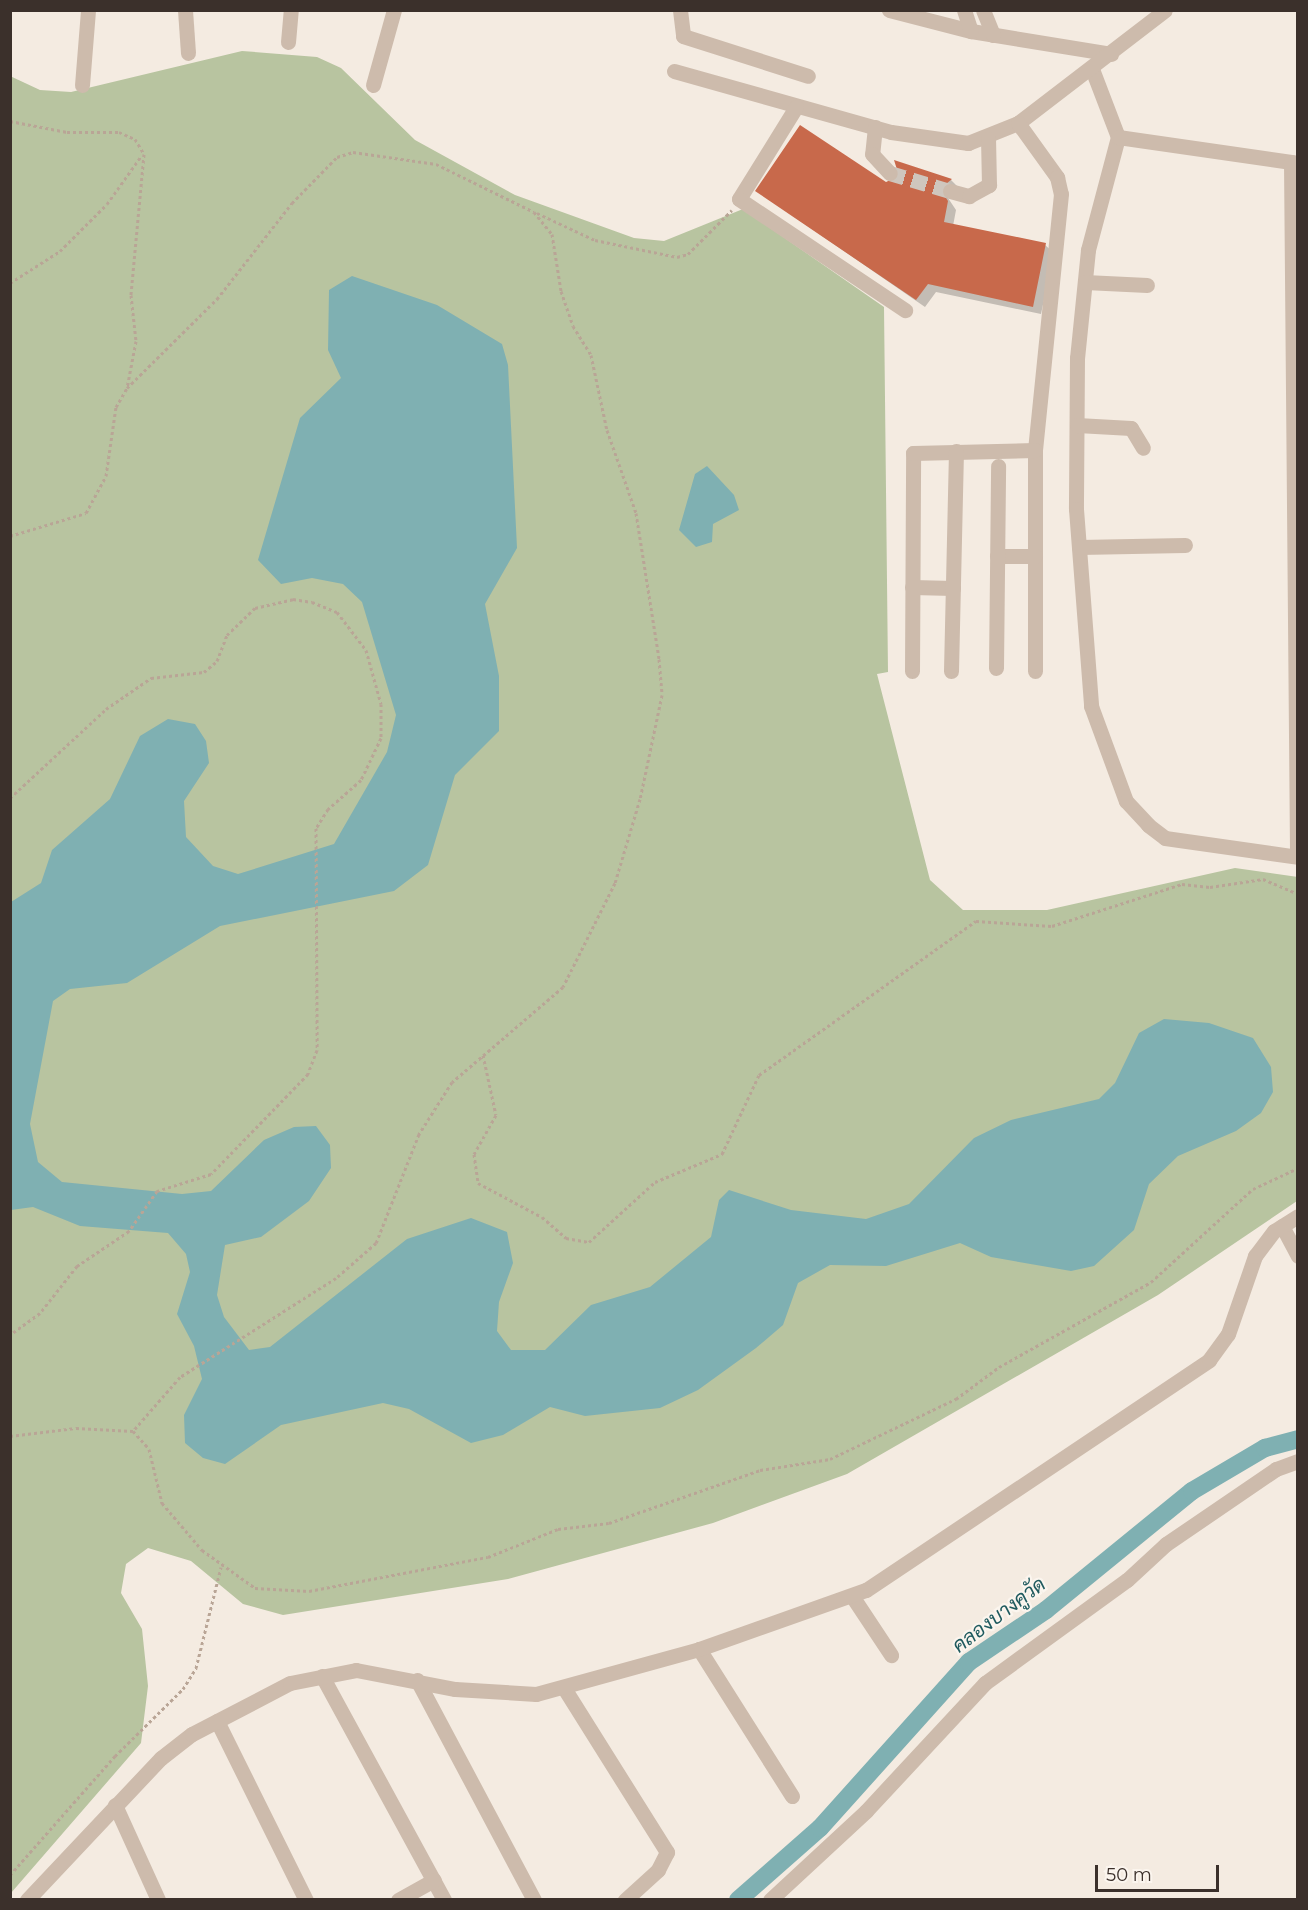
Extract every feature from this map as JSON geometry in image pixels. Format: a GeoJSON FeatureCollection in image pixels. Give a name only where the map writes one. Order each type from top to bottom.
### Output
{"type":"FeatureCollection","features":[{"type":"Feature","properties":{"kind":"street"},"geometry":{"type":"LineString","coordinates":[[82,86],[88,10]]}},
{"type":"Feature","properties":{"kind":"street"},"geometry":{"type":"LineString","coordinates":[[185,10],[188,52]]}},
{"type":"Feature","properties":{"kind":"street"},"geometry":{"type":"LineString","coordinates":[[288,42],[291,10]]}},
{"type":"Feature","properties":{"kind":"street"},"geometry":{"type":"LineString","coordinates":[[373,85],[394,10]]}},
{"type":"Feature","properties":{"kind":"street"},"geometry":{"type":"LineString","coordinates":[[680,10],[683,36],[808,75]]}},
{"type":"Feature","properties":{"kind":"street"},"geometry":{"type":"LineString","coordinates":[[889,10],[971,31],[1111,54]]}},
{"type":"Feature","properties":{"kind":"street"},"geometry":{"type":"LineString","coordinates":[[964,10],[971,31]]}},
{"type":"Feature","properties":{"kind":"street"},"geometry":{"type":"LineString","coordinates":[[983,10],[993,35]]}},
{"type":"Feature","properties":{"kind":"street"},"geometry":{"type":"LineString","coordinates":[[674,70],[796,107],[945,143],[988,139],[1018,123],[1092,69],[1165,10]]}},
{"type":"Feature","properties":{"kind":"street"},"geometry":{"type":"LineString","coordinates":[[1092,69],[1118,137],[1109,157],[1085,282],[1077,425],[1079,547],[1091,706],[1126,801],[1165,838],[1297,856],[1294,163],[1118,137]]}},
{"type":"Feature","properties":{"kind":"street"},"geometry":{"type":"LineString","coordinates":[[796,107],[740,199],[905,310]]}},
{"type":"Feature","properties":{"kind":"street"},"geometry":{"type":"LineString","coordinates":[[1018,123],[1057,177],[1061,194],[1035,450],[1035,671]]}},
{"type":"Feature","properties":{"kind":"street"},"geometry":{"type":"LineString","coordinates":[[875,127],[872,154],[890,173]]}},
{"type":"Feature","properties":{"kind":"street"},"geometry":{"type":"LineString","coordinates":[[950,191],[969,196],[988,185],[988,139]]}},
{"type":"Feature","properties":{"kind":"street"},"geometry":{"type":"LineString","coordinates":[[1085,282],[1147,285]]}},
{"type":"Feature","properties":{"kind":"street"},"geometry":{"type":"LineString","coordinates":[[1077,425],[1131,428],[1143,448]]}},
{"type":"Feature","properties":{"kind":"street"},"geometry":{"type":"LineString","coordinates":[[912,671],[913,453],[1035,450]]}},
{"type":"Feature","properties":{"kind":"street"},"geometry":{"type":"LineString","coordinates":[[951,671],[956,451]]}},
{"type":"Feature","properties":{"kind":"street"},"geometry":{"type":"LineString","coordinates":[[996,668],[998,466]]}},
{"type":"Feature","properties":{"kind":"street"},"geometry":{"type":"LineString","coordinates":[[1079,547],[1185,545]]}},
{"type":"Feature","properties":{"kind":"street"},"geometry":{"type":"LineString","coordinates":[[997,556],[1035,556]]}},
{"type":"Feature","properties":{"kind":"street"},"geometry":{"type":"LineString","coordinates":[[912,587],[953,588]]}},
{"type":"Feature","properties":{"kind":"street"},"geometry":{"type":"LineString","coordinates":[[27,1899],[161,1758],[217,1721],[290,1683],[356,1670],[481,1693],[536,1694],[699,1649],[852,1596],[902,1569],[1209,1360],[1228,1334],[1256,1256],[1282,1226],[1298,1216]]}},
{"type":"Feature","properties":{"kind":"street"},"geometry":{"type":"LineString","coordinates":[[1282,1226],[1298,1256]]}},
{"type":"Feature","properties":{"kind":"street"},"geometry":{"type":"LineString","coordinates":[[770,1899],[866,1811],[985,1683],[1127,1580],[1166,1544],[1276,1468],[1298,1461]]}},
{"type":"Feature","properties":{"kind":"street"},"geometry":{"type":"LineString","coordinates":[[852,1596],[891,1655]]}},
{"type":"Feature","properties":{"kind":"street"},"geometry":{"type":"LineString","coordinates":[[699,1649],[792,1796]]}},
{"type":"Feature","properties":{"kind":"street"},"geometry":{"type":"LineString","coordinates":[[322,1676],[444,1899]]}},
{"type":"Feature","properties":{"kind":"street"},"geometry":{"type":"LineString","coordinates":[[417,1680],[534,1899]]}},
{"type":"Feature","properties":{"kind":"street"},"geometry":{"type":"LineString","coordinates":[[564,1688],[667,1852],[658,1870],[625,1899]]}},
{"type":"Feature","properties":{"kind":"street"},"geometry":{"type":"LineString","coordinates":[[217,1721],[306,1899]]}},
{"type":"Feature","properties":{"kind":"street"},"geometry":{"type":"LineString","coordinates":[[115,1805],[159,1899]]}},
{"type":"Feature","properties":{"kind":"street"},"geometry":{"type":"LineString","coordinates":[[398,1899],[434,1880]]}},
{"type":"Feature","properties":{"kind":"path"},"geometry":{"type":"LineString","coordinates":[[10,121],[67,132],[119,132],[135,139],[144,154],[131,295],[136,341],[126,388],[116,407],[97,499],[68,522],[10,536]]}},
{"type":"Feature","properties":{"kind":"path"},"geometry":{"type":"LineString","coordinates":[[126,388],[217,299],[292,203],[337,157],[353,152],[436,164],[595,240],[676,257],[705,238],[740,199]]}},
{"type":"Feature","properties":{"kind":"path"},"geometry":{"type":"LineString","coordinates":[[10,283],[60,251],[107,204],[144,154]]}},
{"type":"Feature","properties":{"kind":"path"},"geometry":{"type":"LineString","coordinates":[[133,1431],[180,1377],[326,1284],[376,1243],[418,1134],[452,1082],[563,987],[601,912],[640,799],[662,695],[636,513],[607,430],[591,355],[573,326],[561,291],[552,234],[534,212]]}},
{"type":"Feature","properties":{"kind":"path"},"geometry":{"type":"LineString","coordinates":[[10,798],[106,709],[152,678],[204,672],[217,661],[227,635],[255,608],[293,599],[312,602],[337,612],[366,650],[381,704],[381,738],[361,780],[328,809],[316,828],[317,1050],[308,1074],[211,1174],[157,1191],[129,1231],[77,1266],[40,1313],[10,1335]]}},
{"type":"Feature","properties":{"kind":"path"},"geometry":{"type":"LineString","coordinates":[[483,1055],[496,1115],[474,1154],[478,1183],[542,1217],[566,1238],[589,1242],[655,1182],[722,1154],[731,1144],[759,1075],[976,921],[1052,926],[1182,884],[1210,887],[1263,879],[1298,894]]}},
{"type":"Feature","properties":{"kind":"path"},"geometry":{"type":"LineString","coordinates":[[10,1436],[76,1428],[133,1431],[148,1449],[162,1503],[221,1567],[255,1588],[309,1590],[488,1557],[558,1529],[609,1523],[760,1470],[830,1460],[956,1400],[999,1367],[1151,1282],[1253,1190],[1298,1168]]}},
{"type":"Feature","properties":{"kind":"path"},"geometry":{"type":"LineString","coordinates":[[10,1875],[115,1756],[183,1689],[196,1668],[221,1567]]}},
{"type":"Feature","properties":{"kind":"green space"},"geometry":{"type":"Polygon","coordinates":[[[242,51],[317,57],[341,68],[415,140],[515,195],[634,238],[664,241],[743,209],[884,307],[888,672],[877,674],[930,880],[963,910],[1047,910],[1235,868],[1298,877],[1297,1201],[1158,1295],[847,1474],[713,1523],[508,1579],[283,1615],[243,1604],[191,1561],[148,1548],[126,1564],[121,1593],[142,1629],[148,1686],[141,1743],[11,1893],[10,76],[40,90],[71,92],[242,51]]]}},
{"type":"Feature","properties":{"kind":"water"},"geometry":{"type":"Polygon","coordinates":[[[352,276],[437,305],[502,344],[508,365],[517,548],[485,604],[499,676],[499,731],[455,775],[428,865],[394,891],[220,926],[127,983],[70,989],[53,1001],[30,1124],[38,1162],[62,1182],[182,1194],[211,1191],[264,1140],[294,1127],[316,1126],[330,1145],[331,1168],[309,1201],[261,1237],[225,1245],[217,1295],[224,1317],[249,1350],[270,1347],[407,1239],[471,1218],[507,1232],[513,1263],[499,1302],[497,1331],[511,1350],[545,1350],[591,1305],[650,1287],[711,1237],[719,1200],[729,1190],[791,1210],[866,1219],[909,1204],[974,1138],[1011,1120],[1099,1099],[1115,1083],[1139,1033],[1164,1019],[1209,1023],[1253,1038],[1271,1067],[1273,1092],[1261,1113],[1236,1131],[1178,1156],[1149,1184],[1134,1230],[1094,1266],[1071,1271],[991,1257],[960,1243],[886,1266],[830,1265],[798,1283],[783,1325],[756,1348],[698,1390],[660,1408],[585,1416],[550,1407],[503,1435],[471,1443],[409,1409],[383,1403],[281,1425],[225,1464],[203,1458],[185,1443],[184,1415],[202,1379],[194,1346],[177,1314],[190,1272],[186,1254],[168,1233],[80,1226],[33,1207],[11,1210],[11,902],[41,883],[52,850],[110,799],[140,736],[168,719],[195,724],[206,741],[209,763],[184,801],[186,837],[213,866],[238,874],[334,844],[387,752],[396,715],[362,602],[343,584],[312,578],[281,584],[258,560],[300,418],[341,378],[328,350],[329,290],[352,276]]]}},
{"type":"Feature","properties":{"kind":"water"},"geometry":{"type":"Polygon","coordinates":[[[707,466],[734,495],[739,510],[713,524],[712,542],[696,547],[679,530],[695,474],[707,466]]]}},
{"type":"Feature","properties":{"kind":"building"},"geometry":{"type":"Polygon","coordinates":[[[800,125],[886,182],[899,176],[894,160],[952,179],[940,189],[948,201],[944,222],[1046,243],[1033,307],[928,284],[916,300],[755,191],[800,125]]]}},
{"type":"Feature","properties":{"kind":"waterway","name":"คลองบางคูวัด"},"geometry":{"type":"LineString","coordinates":[[738,1900],[820,1828],[969,1662],[1046,1610],[1192,1491],[1265,1448],[1298,1439]]}},
{"type":"Feature","properties":{"kind":"tunnel"},"geometry":{"type":"LineString","coordinates":[[890,173],[950,191]]}}]}
